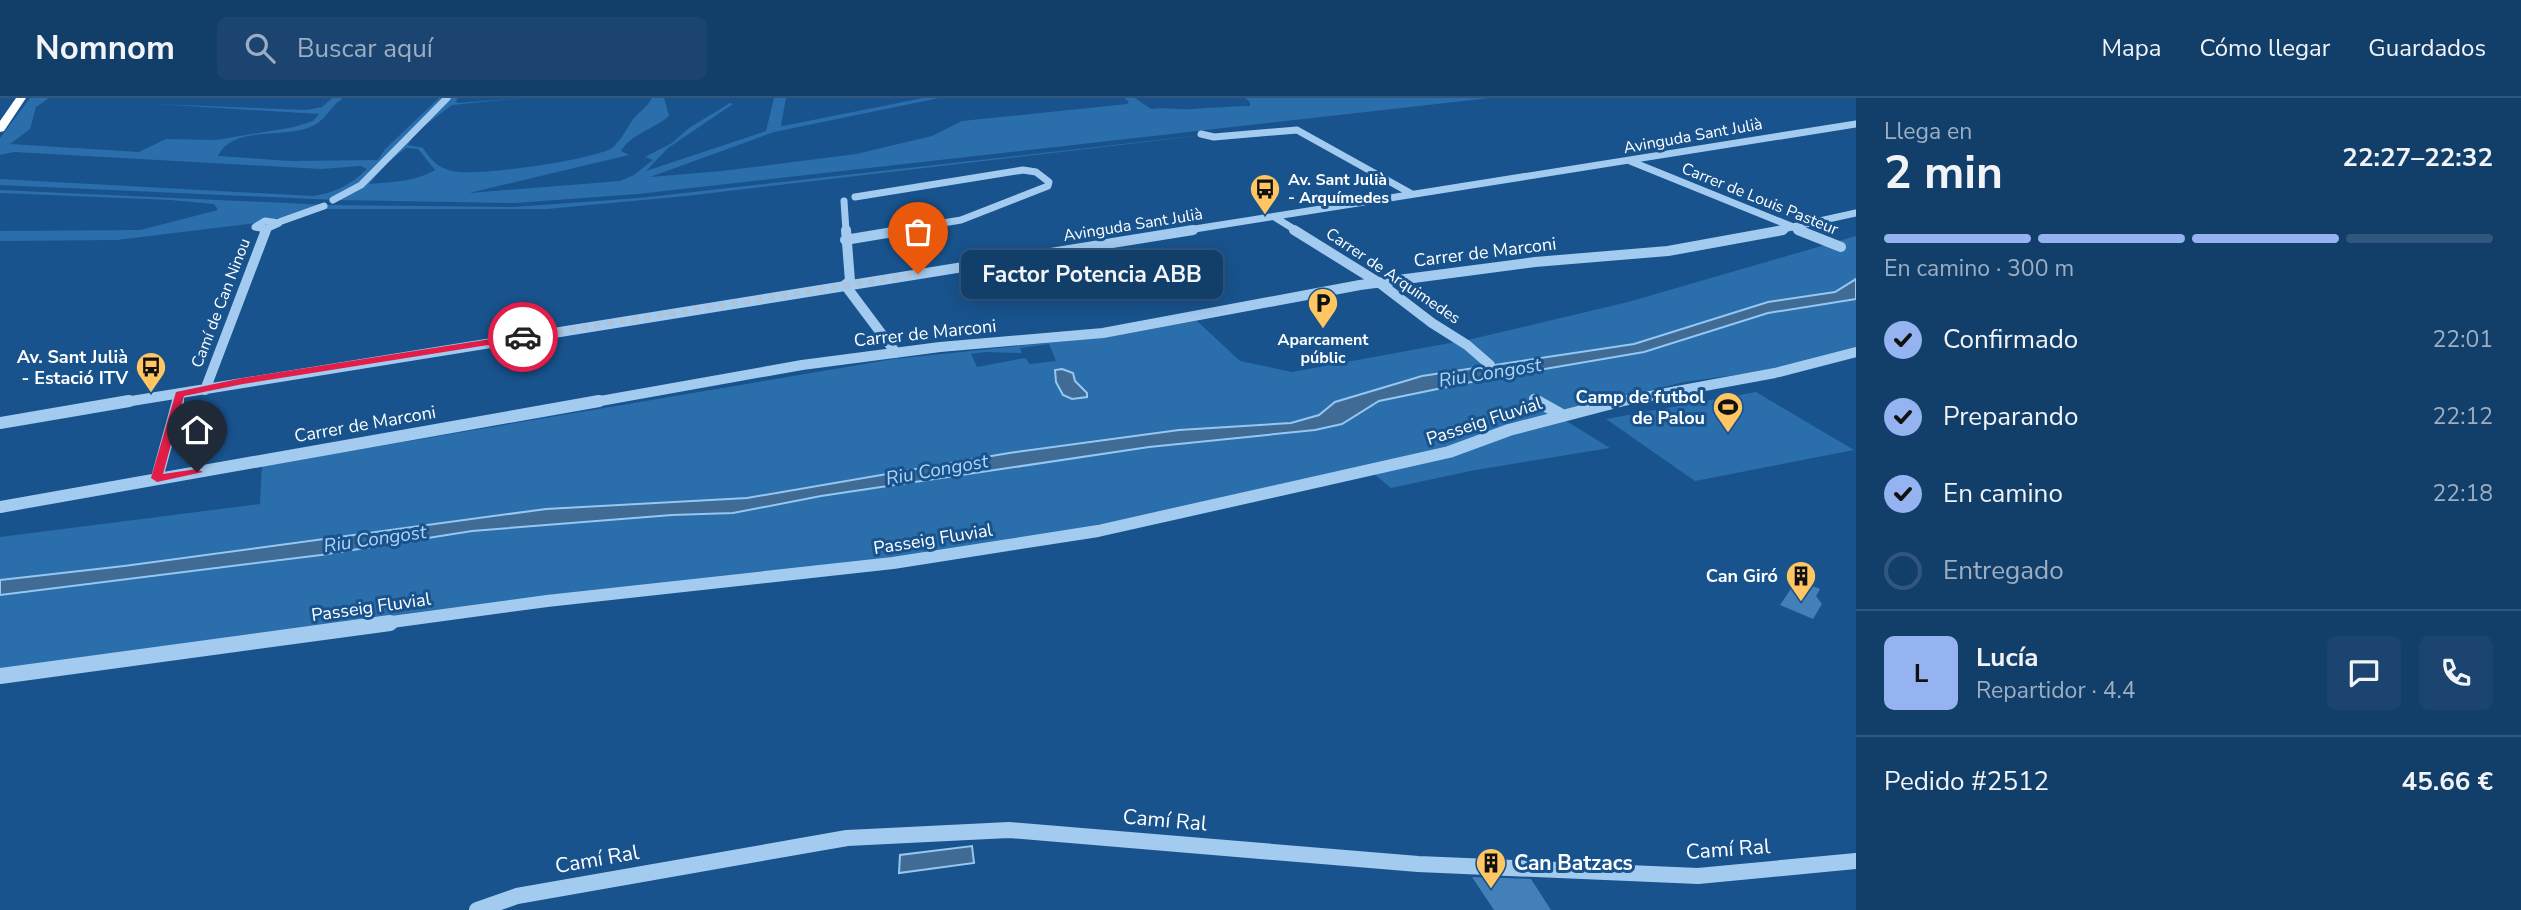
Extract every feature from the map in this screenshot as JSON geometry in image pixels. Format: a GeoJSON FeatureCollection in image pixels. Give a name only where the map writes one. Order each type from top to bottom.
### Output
{"type":"FeatureCollection","features":[{"type":"Feature","properties":{"kind":"highway"},"geometry":{"type":"LineString","coordinates":[[0,121],[6,98]]}},
{"type":"Feature","properties":{"kind":"highway"},"geometry":{"type":"LineString","coordinates":[[0,129],[22,98]]}},
{"type":"Feature","properties":{"kind":"street"},"geometry":{"type":"LineString","coordinates":[[332,200],[361,185],[447,98]]}},
{"type":"Feature","properties":{"kind":"street","name":"Avinguda Sant Julià"},"geometry":{"type":"LineString","coordinates":[[0,423],[276,376],[1856,124]]}},
{"type":"Feature","properties":{"kind":"street"},"geometry":{"type":"LineString","coordinates":[[1200,134],[1213,137],[1297,130],[1412,194]]}},
{"type":"Feature","properties":{"kind":"street","name":"Carrer de Louis Pasteur"},"geometry":{"type":"LineString","coordinates":[[1630,161],[1841,247]]}},
{"type":"Feature","properties":{"kind":"street"},"geometry":{"type":"LineString","coordinates":[[845,240],[961,220],[1048,186],[1049,182],[1036,172],[1023,170],[844,201],[845,240],[850,281],[845,285],[896,353]]}},
{"type":"Feature","properties":{"kind":"street"},"geometry":{"type":"LineString","coordinates":[[266,229],[255,226],[265,221],[279,222],[324,206]]}},
{"type":"Feature","properties":{"kind":"street","name":"Carrer de Marconi"},"geometry":{"type":"LineString","coordinates":[[0,507],[764,372],[896,353],[1103,333],[1381,284],[1535,262],[1668,251],[1856,213]]}},
{"type":"Feature","properties":{"kind":"street","name":"Carrer de Arquimedes"},"geometry":{"type":"LineString","coordinates":[[1276,218],[1381,284],[1467,345],[1490,365]]}},
{"type":"Feature","properties":{"kind":"street","name":"Camí de Can Ninou"},"geometry":{"type":"LineString","coordinates":[[205,390],[266,229]]}},
{"type":"Feature","properties":{"kind":"street","name":"Passeig Fluvial"},"geometry":{"type":"LineString","coordinates":[[0,676],[547,601],[893,563],[1098,531],[1424,459],[1562,415],[1614,402],[1775,373],[1856,352]]}},
{"type":"Feature","properties":{"kind":"street"},"geometry":{"type":"LineString","coordinates":[[157,478],[180,394]]}},
{"type":"Feature","properties":{"kind":"street"},"geometry":{"type":"LineString","coordinates":[[1534,399],[1562,415]]}},
{"type":"Feature","properties":{"kind":"street","name":"Camí Ral"},"geometry":{"type":"LineString","coordinates":[[477,910],[517,896],[847,838],[1009,830],[1418,864],[1698,876],[1856,861]]}},
{"type":"Feature","properties":{"kind":"shaded area"},"geometry":{"type":"Polygon","coordinates":[[[30,98],[49,98],[36,107],[30,129],[10,144],[139,152],[166,139],[216,140],[294,127],[313,121],[319,114],[155,104],[307,110],[322,107],[332,98],[343,98],[316,124],[292,132],[236,139],[218,156],[291,161],[378,160],[385,149],[439,98],[458,98],[455,102],[459,103],[524,98],[452,105],[415,133],[408,145],[423,148],[435,162],[452,171],[484,172],[559,162],[601,153],[615,145],[652,98],[664,98],[669,116],[625,145],[621,151],[629,155],[469,193],[620,181],[634,175],[653,160],[645,157],[672,143],[689,128],[730,103],[733,104],[668,148],[646,171],[766,131],[774,98],[786,98],[783,126],[923,98],[939,98],[774,132],[650,177],[856,154],[932,136],[962,121],[1127,104],[1129,102],[1124,98],[1135,98],[1151,109],[1187,109],[1250,106],[1250,102],[1245,98],[1490,98],[638,194],[515,203],[336,200],[0,185],[0,179],[313,196],[343,187],[367,169],[361,166],[321,169],[14,152],[0,155],[0,138],[30,98]],[[406,148],[387,163],[369,184],[411,179],[435,170],[418,149],[406,148]]]}},
{"type":"Feature","properties":{"kind":"shaded area"},"geometry":{"type":"Polygon","coordinates":[[[1256,129],[686,196],[547,209],[320,209],[256,223],[117,240],[0,241],[0,231],[140,230],[218,210],[214,204],[171,200],[0,193],[0,190],[329,205],[513,207],[640,198],[1256,129]]]}},
{"type":"Feature","properties":{"kind":"shaded area"},"geometry":{"type":"Polygon","coordinates":[[[1856,236],[1856,279],[1835,292],[1768,302],[1634,344],[1422,376],[1335,402],[1319,415],[1291,423],[1179,430],[1009,453],[747,498],[546,509],[124,566],[0,580],[0,537],[260,504],[262,466],[894,359],[1113,336],[1197,321],[1240,361],[1292,372],[1472,339],[1628,302],[1856,236]],[[1049,344],[1020,348],[1022,353],[971,354],[977,367],[1025,358],[1030,364],[1056,361],[1049,344]]]}},
{"type":"Feature","properties":{"kind":"shaded area"},"geometry":{"type":"Polygon","coordinates":[[[1856,299],[1856,348],[1765,371],[1684,382],[1555,414],[1610,448],[1475,470],[1391,488],[1367,468],[1066,532],[915,555],[0,673],[0,595],[321,555],[472,531],[672,515],[733,513],[821,496],[1149,447],[1315,430],[1342,424],[1379,401],[1491,378],[1644,352],[1768,313],[1856,299]]]}},
{"type":"Feature","properties":{"kind":"shaded area","name":"Camp de futbol de Palou"},"geometry":{"type":"Polygon","coordinates":[[[1756,392],[1854,450],[1695,481],[1606,419],[1756,392]]]}},
{"type":"Feature","properties":{"kind":"water","name":"Riu Congost"},"geometry":{"type":"Polygon","coordinates":[[[1856,279],[1856,299],[1768,313],[1644,352],[1491,378],[1379,401],[1342,424],[1315,430],[1149,447],[821,496],[733,513],[672,515],[472,531],[321,555],[0,595],[0,580],[124,566],[546,509],[747,498],[1009,453],[1179,430],[1291,423],[1319,415],[1335,402],[1422,376],[1634,344],[1768,302],[1835,292],[1856,279]]]}},
{"type":"Feature","properties":{"kind":"water"},"geometry":{"type":"Polygon","coordinates":[[[1062,369],[1073,373],[1075,381],[1087,393],[1087,397],[1072,399],[1063,395],[1056,382],[1055,370],[1062,369]]]}},
{"type":"Feature","properties":{"kind":"water"},"geometry":{"type":"Polygon","coordinates":[[[972,846],[974,863],[899,873],[900,855],[972,846]]]}},
{"type":"Feature","properties":{"kind":"building","name":"Can Giró"},"geometry":{"type":"Polygon","coordinates":[[[1797,580],[1820,589],[1816,596],[1822,604],[1813,619],[1780,605],[1797,580]]]}},
{"type":"Feature","properties":{"kind":"building"},"geometry":{"type":"Polygon","coordinates":[[[1472,877],[1531,879],[1551,910],[1494,910],[1472,877]]]}},
{"type":"Feature","properties":{"kind":"way so far"},"geometry":{"type":"LineString","coordinates":[[523,337],[918,274]]}},
{"type":"Feature","properties":{"kind":"place","name":"Av. Sant Julià - Arquímedes"},"geometry":{"type":"Point","coordinates":[1265,216]}},
{"type":"Feature","properties":{"kind":"place","name":"Factor Potencia ABB"},"geometry":{"type":"Point","coordinates":[918,274]}},
{"type":"Feature","properties":{"kind":"place","name":"Aparcament públic"},"geometry":{"type":"Point","coordinates":[1323,330]}},
{"type":"Feature","properties":{"kind":"place","name":"Av. Sant Julià - Estació ITV"},"geometry":{"type":"Point","coordinates":[151,394]}},
{"type":"Feature","properties":{"kind":"place","name":"Camp de futbol de Palou"},"geometry":{"type":"Point","coordinates":[1728,434]}},
{"type":"Feature","properties":{"kind":"place","name":"Can Giró"},"geometry":{"type":"Point","coordinates":[1801,603]}},
{"type":"Feature","properties":{"kind":"place","name":"Can Batzacs"},"geometry":{"type":"Point","coordinates":[1491,890]}},
{"type":"Feature","properties":{"kind":"route"},"geometry":{"type":"LineString","coordinates":[[197,472],[157,478],[180,394],[243,381],[523,337]]}}]}
